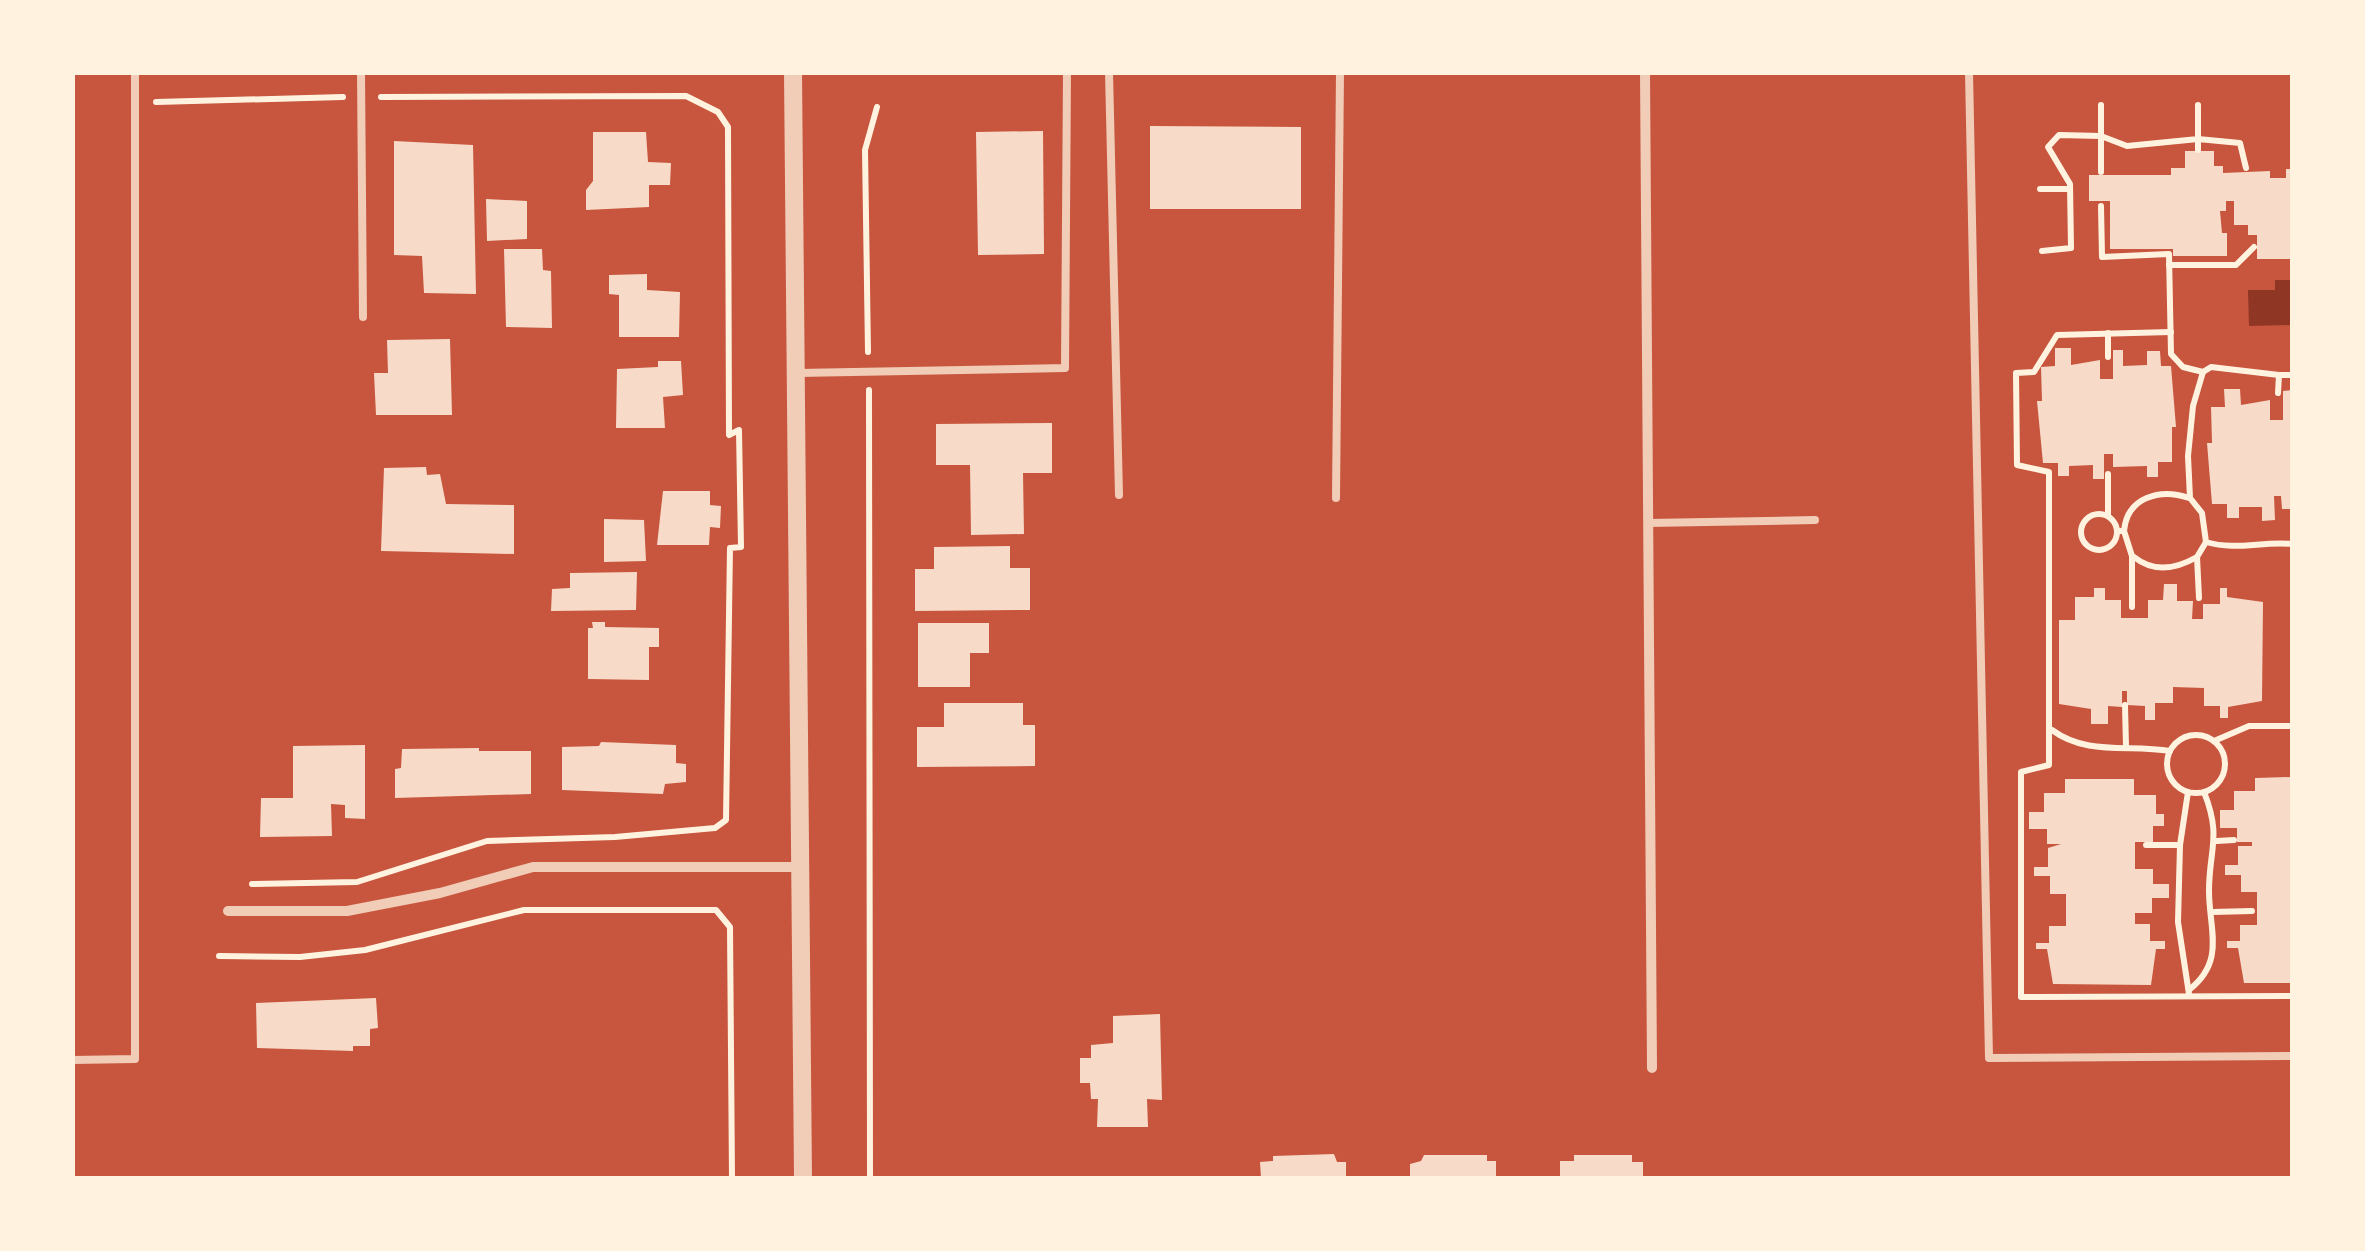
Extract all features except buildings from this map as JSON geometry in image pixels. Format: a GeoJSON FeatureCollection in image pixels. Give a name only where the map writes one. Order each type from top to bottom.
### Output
{"type":"FeatureCollection","features":[{"type":"Feature","properties":{"kind":"street"},"geometry":{"type":"LineString","coordinates":[[793,72],[803,1178]]}},
{"type":"Feature","properties":{"kind":"street"},"geometry":{"type":"LineString","coordinates":[[1645,72],[1652,1068]]}},
{"type":"Feature","properties":{"kind":"street"},"geometry":{"type":"LineString","coordinates":[[228,911],[347,911],[440,893],[533,867],[801,867]]}},
{"type":"Feature","properties":{"kind":"lane"},"geometry":{"type":"LineString","coordinates":[[72,1060],[135,1060],[135,72]]}},
{"type":"Feature","properties":{"kind":"lane"},"geometry":{"type":"LineString","coordinates":[[360,72],[363,317]]}},
{"type":"Feature","properties":{"kind":"lane"},"geometry":{"type":"LineString","coordinates":[[798,373],[1065,368],[1067,72]]}},
{"type":"Feature","properties":{"kind":"lane"},"geometry":{"type":"LineString","coordinates":[[1108,72],[1115,485],[1119,495]]}},
{"type":"Feature","properties":{"kind":"lane"},"geometry":{"type":"LineString","coordinates":[[1336,498],[1340,72]]}},
{"type":"Feature","properties":{"kind":"lane"},"geometry":{"type":"LineString","coordinates":[[1969,72],[1989,1058],[2292,1056]]}},
{"type":"Feature","properties":{"kind":"lane"},"geometry":{"type":"LineString","coordinates":[[1648,523],[1815,520]]}},
{"type":"Feature","properties":{"kind":"path"},"geometry":{"type":"LineString","coordinates":[[135,102],[686,96],[718,112],[728,127],[729,435],[738,430],[741,548],[730,548],[726,820],[715,828],[615,838],[487,840],[357,882],[241,884]]}},
{"type":"Feature","properties":{"kind":"path"},"geometry":{"type":"LineString","coordinates":[[2102,105],[2102,172]]}},
{"type":"Feature","properties":{"kind":"path"},"geometry":{"type":"LineString","coordinates":[[2198,105],[2198,150]]}},
{"type":"Feature","properties":{"kind":"path"},"geometry":{"type":"LineString","coordinates":[[870,1178],[865,150],[877,107]]}},
{"type":"Feature","properties":{"kind":"path"},"geometry":{"type":"LineString","coordinates":[[2042,251],[2071,248],[2070,189],[2048,147],[2059,136],[2101,136],[2127,146],[2198,140],[2240,143],[2246,168]]}},
{"type":"Feature","properties":{"kind":"path"},"geometry":{"type":"LineString","coordinates":[[2040,189],[2070,189]]}},
{"type":"Feature","properties":{"kind":"path"},"geometry":{"type":"LineString","coordinates":[[2102,206],[2102,257],[2169,254],[2171,354],[2176,362],[2202,372]]}},
{"type":"Feature","properties":{"kind":"path"},"geometry":{"type":"LineString","coordinates":[[2169,265],[2236,264],[2254,247]]}},
{"type":"Feature","properties":{"kind":"path"},"geometry":{"type":"LineString","coordinates":[[2170,332],[2057,335],[2034,372],[2016,373],[2017,466],[2049,472],[2051,729],[2049,765],[2021,772],[2021,997],[2189,993],[2292,996]]}},
{"type":"Feature","properties":{"kind":"path"},"geometry":{"type":"LineString","coordinates":[[2108,333],[2108,357]]}},
{"type":"Feature","properties":{"kind":"path"},"geometry":{"type":"LineString","coordinates":[[2190,498],[2190,430],[2202,372],[2211,367],[2292,375]]}},
{"type":"Feature","properties":{"kind":"path"},"geometry":{"type":"LineString","coordinates":[[2278,393],[2279,375]]}},
{"type":"Feature","properties":{"kind":"path"},"geometry":{"type":"LineString","coordinates":[[2108,474],[2108,516],[2121,531],[2132,556],[2132,607]]}},
{"type":"Feature","properties":{"kind":"path"},"geometry":{"type":"LineString","coordinates":[[2108,516],[2092,514],[2083,522],[2084,543],[2094,550],[2105,550],[2114,542],[2125,518],[2143,499],[2168,494],[2190,498],[2202,512],[2206,542],[2197,557],[2200,598]]}},
{"type":"Feature","properties":{"kind":"path"},"geometry":{"type":"LineString","coordinates":[[2206,542],[2240,548],[2268,542],[2292,544]]}},
{"type":"Feature","properties":{"kind":"path"},"geometry":{"type":"LineString","coordinates":[[2132,556],[2152,568],[2167,568],[2197,557]]}},
{"type":"Feature","properties":{"kind":"path"},"geometry":{"type":"LineString","coordinates":[[2125,705],[2126,747]]}},
{"type":"Feature","properties":{"kind":"path"},"geometry":{"type":"LineString","coordinates":[[2051,729],[2076,744],[2170,751],[2190,735],[2214,741],[2249,726],[2292,726]]}},
{"type":"Feature","properties":{"kind":"path"},"geometry":{"type":"LineString","coordinates":[[2170,751],[2168,771],[2178,787],[2188,792],[2204,792],[2224,774],[2224,756],[2214,741]]}},
{"type":"Feature","properties":{"kind":"path"},"geometry":{"type":"LineString","coordinates":[[2188,792],[2180,845],[2178,922],[2189,993]]}},
{"type":"Feature","properties":{"kind":"path"},"geometry":{"type":"LineString","coordinates":[[2189,993],[2208,973],[2214,953],[2209,886],[2217,841],[2204,792]]}},
{"type":"Feature","properties":{"kind":"path"},"geometry":{"type":"LineString","coordinates":[[2217,841],[2234,840]]}},
{"type":"Feature","properties":{"kind":"path"},"geometry":{"type":"LineString","coordinates":[[2146,845],[2180,845]]}},
{"type":"Feature","properties":{"kind":"path"},"geometry":{"type":"LineString","coordinates":[[218,956],[300,957],[364,950],[524,910],[716,910],[730,927],[732,1178]]}},
{"type":"Feature","properties":{"kind":"path"},"geometry":{"type":"LineString","coordinates":[[2212,912],[2252,911]]}},
{"type":"Feature","properties":{"kind":"shaded area"},"geometry":{"type":"Polygon","coordinates":[[[2275,280],[2292,280],[2292,325],[2249,326],[2248,290],[2275,290],[2275,280]]]}}]}
